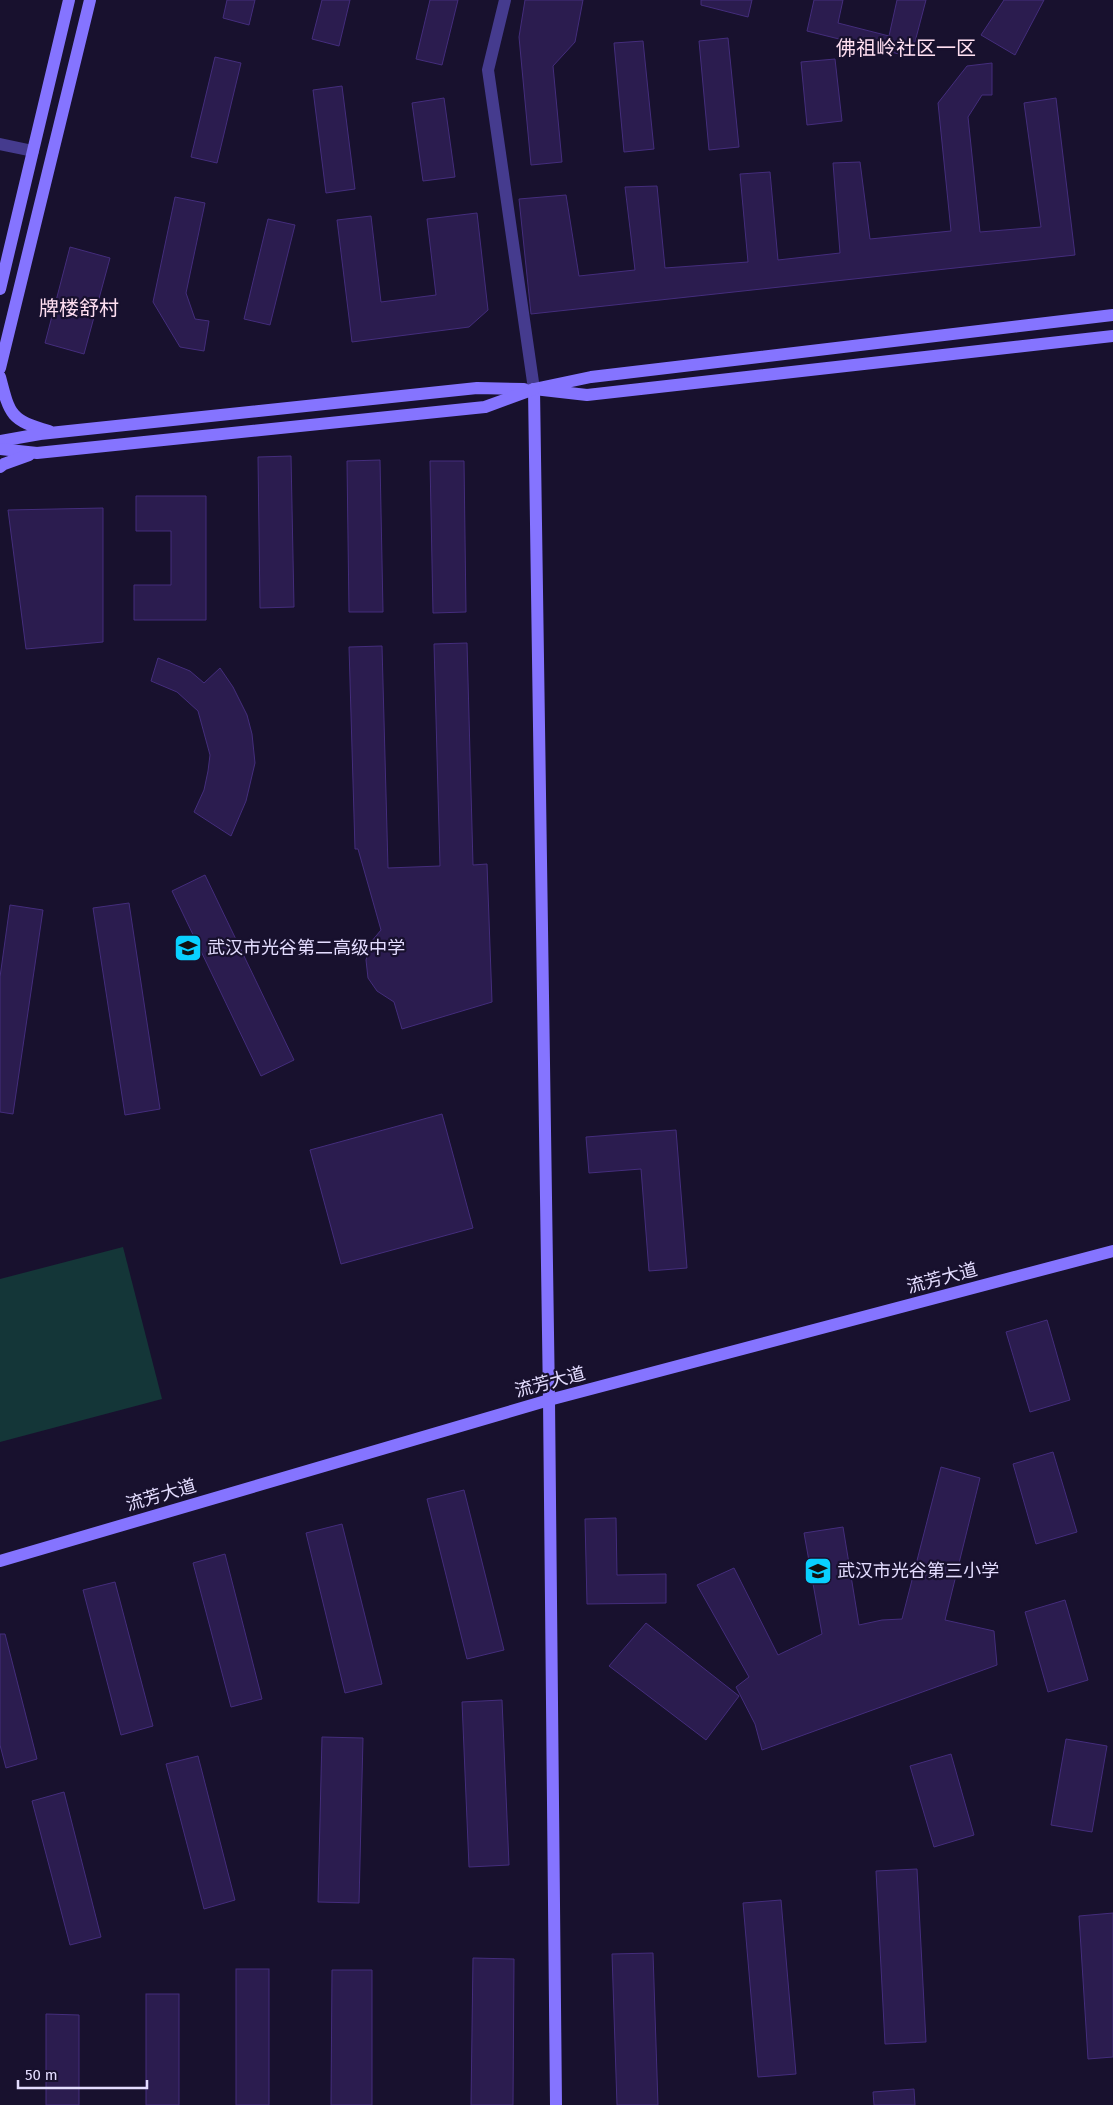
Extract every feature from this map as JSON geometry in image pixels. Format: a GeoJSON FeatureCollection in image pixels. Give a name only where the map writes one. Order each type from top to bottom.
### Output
{"type":"FeatureCollection","features":[{"type":"Feature","properties":{"kind":"main road"},"geometry":{"type":"LineString","coordinates":[[0,289],[69,0]]}},
{"type":"Feature","properties":{"kind":"main road"},"geometry":{"type":"LineString","coordinates":[[0,368],[90,0]]}},
{"type":"Feature","properties":{"kind":"main road"},"geometry":{"type":"LineString","coordinates":[[0,449],[37,453],[485,407],[534,389],[591,377],[1113,315]]}},
{"type":"Feature","properties":{"kind":"main road"},"geometry":{"type":"LineString","coordinates":[[0,441],[54,433],[477,388],[534,389],[587,395],[1113,336]]}},
{"type":"Feature","properties":{"kind":"main road"},"geometry":{"type":"LineString","coordinates":[[0,377],[12,414],[24,424],[54,433]]}},
{"type":"Feature","properties":{"kind":"main road"},"geometry":{"type":"LineString","coordinates":[[534,389],[549,1400],[556,2105]]}},
{"type":"Feature","properties":{"kind":"main road"},"geometry":{"type":"LineString","coordinates":[[0,467],[21,456],[47,452]]}},
{"type":"Feature","properties":{"kind":"main road","name":"流芳大道"},"geometry":{"type":"LineString","coordinates":[[0,1561],[549,1400],[1113,1251]]}},
{"type":"Feature","properties":{"kind":"street"},"geometry":{"type":"LineString","coordinates":[[505,0],[488,70],[534,389]]}},
{"type":"Feature","properties":{"kind":"street"},"geometry":{"type":"LineString","coordinates":[[0,144],[33,151]]}},
{"type":"Feature","properties":{"kind":"green space"},"geometry":{"type":"Polygon","coordinates":[[[123,1247],[162,1399],[0,1442],[0,1279],[123,1247]]]}},
{"type":"Feature","properties":{"kind":"building"},"geometry":{"type":"Polygon","coordinates":[[[227,0],[255,0],[249,25],[223,18],[227,0]]]}},
{"type":"Feature","properties":{"kind":"building"},"geometry":{"type":"Polygon","coordinates":[[[322,0],[350,0],[339,46],[312,39],[322,0]]]}},
{"type":"Feature","properties":{"kind":"building"},"geometry":{"type":"Polygon","coordinates":[[[430,0],[458,0],[442,65],[416,59],[430,0]]]}},
{"type":"Feature","properties":{"kind":"building"},"geometry":{"type":"Polygon","coordinates":[[[525,0],[583,0],[575,42],[553,66],[562,162],[531,165],[519,37],[525,0]]]}},
{"type":"Feature","properties":{"kind":"building"},"geometry":{"type":"Polygon","coordinates":[[[701,0],[752,0],[748,17],[701,5],[701,0]]]}},
{"type":"Feature","properties":{"kind":"building"},"geometry":{"type":"Polygon","coordinates":[[[814,0],[843,0],[838,23],[889,36],[897,0],[926,0],[911,57],[807,31],[814,0]]]}},
{"type":"Feature","properties":{"kind":"building"},"geometry":{"type":"Polygon","coordinates":[[[1004,0],[1044,0],[1015,55],[981,35],[1004,0]]]}},
{"type":"Feature","properties":{"kind":"building"},"geometry":{"type":"Polygon","coordinates":[[[728,38],[739,147],[709,150],[699,41],[728,38]]]}},
{"type":"Feature","properties":{"kind":"building"},"geometry":{"type":"Polygon","coordinates":[[[643,41],[654,149],[624,152],[614,43],[643,41]]]}},
{"type":"Feature","properties":{"kind":"building"},"geometry":{"type":"Polygon","coordinates":[[[215,57],[241,63],[217,163],[191,157],[215,57]]]}},
{"type":"Feature","properties":{"kind":"building"},"geometry":{"type":"Polygon","coordinates":[[[835,59],[842,121],[807,125],[801,62],[835,59]]]}},
{"type":"Feature","properties":{"kind":"building"},"geometry":{"type":"Polygon","coordinates":[[[992,63],[992,95],[982,95],[968,117],[980,232],[1041,227],[1024,103],[1056,98],[1075,255],[531,314],[519,199],[566,195],[579,276],[635,270],[625,187],[657,186],[665,268],[748,262],[740,174],[770,172],[778,260],[840,253],[833,163],[860,162],[870,239],[951,231],[938,103],[967,66],[992,63]]]}},
{"type":"Feature","properties":{"kind":"building"},"geometry":{"type":"Polygon","coordinates":[[[342,86],[355,189],[326,193],[313,90],[342,86]]]}},
{"type":"Feature","properties":{"kind":"building"},"geometry":{"type":"Polygon","coordinates":[[[444,98],[455,177],[423,181],[412,103],[444,98]]]}},
{"type":"Feature","properties":{"kind":"building"},"geometry":{"type":"Polygon","coordinates":[[[175,197],[205,203],[186,293],[195,319],[209,321],[204,351],[180,347],[153,302],[175,197]]]}},
{"type":"Feature","properties":{"kind":"building"},"geometry":{"type":"Polygon","coordinates":[[[477,213],[488,310],[469,327],[352,342],[337,220],[371,216],[381,302],[436,295],[427,219],[477,213]]]}},
{"type":"Feature","properties":{"kind":"building"},"geometry":{"type":"Polygon","coordinates":[[[268,219],[295,225],[270,325],[244,319],[268,219]]]}},
{"type":"Feature","properties":{"kind":"building"},"geometry":{"type":"Polygon","coordinates":[[[70,247],[110,258],[84,354],[45,343],[70,247]]]}},
{"type":"Feature","properties":{"kind":"building"},"geometry":{"type":"Polygon","coordinates":[[[291,456],[294,607],[260,608],[258,457],[291,456]]]}},
{"type":"Feature","properties":{"kind":"building"},"geometry":{"type":"Polygon","coordinates":[[[380,460],[383,612],[349,612],[347,461],[380,460]]]}},
{"type":"Feature","properties":{"kind":"building"},"geometry":{"type":"Polygon","coordinates":[[[430,461],[464,461],[466,612],[433,613],[430,461]]]}},
{"type":"Feature","properties":{"kind":"building"},"geometry":{"type":"Polygon","coordinates":[[[136,496],[206,496],[206,620],[134,620],[134,585],[171,585],[171,531],[136,531],[136,496]]]}},
{"type":"Feature","properties":{"kind":"building"},"geometry":{"type":"Polygon","coordinates":[[[103,508],[103,642],[26,649],[8,510],[103,508]]]}},
{"type":"Feature","properties":{"kind":"building"},"geometry":{"type":"Polygon","coordinates":[[[467,643],[473,865],[487,864],[492,1002],[402,1029],[394,1002],[377,991],[368,978],[366,960],[371,942],[381,930],[358,849],[355,849],[349,647],[382,646],[388,868],[440,866],[434,644],[467,643]]]}},
{"type":"Feature","properties":{"kind":"building"},"geometry":{"type":"Polygon","coordinates":[[[158,658],[190,671],[204,683],[220,668],[233,687],[247,715],[252,734],[255,763],[246,801],[231,836],[194,812],[204,790],[210,755],[198,711],[177,692],[151,681],[158,658]]]}},
{"type":"Feature","properties":{"kind":"building"},"geometry":{"type":"Polygon","coordinates":[[[205,875],[294,1060],[261,1076],[172,891],[205,875]]]}},
{"type":"Feature","properties":{"kind":"building"},"geometry":{"type":"Polygon","coordinates":[[[129,903],[160,1109],[125,1115],[93,908],[129,903]]]}},
{"type":"Feature","properties":{"kind":"building"},"geometry":{"type":"Polygon","coordinates":[[[10,905],[43,910],[13,1114],[0,1112],[0,977],[10,905]]]}},
{"type":"Feature","properties":{"kind":"building"},"geometry":{"type":"Polygon","coordinates":[[[442,1114],[473,1228],[341,1264],[310,1150],[442,1114]]]}},
{"type":"Feature","properties":{"kind":"building"},"geometry":{"type":"Polygon","coordinates":[[[676,1130],[687,1268],[649,1271],[641,1169],[589,1173],[586,1137],[676,1130]]]}},
{"type":"Feature","properties":{"kind":"building"},"geometry":{"type":"Polygon","coordinates":[[[1047,1320],[1070,1400],[1030,1412],[1006,1332],[1047,1320]]]}},
{"type":"Feature","properties":{"kind":"building"},"geometry":{"type":"Polygon","coordinates":[[[1053,1452],[1077,1532],[1036,1544],[1013,1464],[1053,1452]]]}},
{"type":"Feature","properties":{"kind":"building"},"geometry":{"type":"Polygon","coordinates":[[[941,1467],[980,1478],[945,1620],[994,1631],[997,1665],[762,1750],[755,1724],[736,1687],[749,1677],[697,1585],[734,1568],[778,1655],[822,1634],[804,1533],[843,1527],[859,1625],[882,1620],[902,1619],[941,1467]]]}},
{"type":"Feature","properties":{"kind":"building"},"geometry":{"type":"Polygon","coordinates":[[[464,1490],[504,1650],[467,1659],[427,1499],[464,1490]]]}},
{"type":"Feature","properties":{"kind":"building"},"geometry":{"type":"Polygon","coordinates":[[[616,1518],[617,1575],[666,1574],[666,1603],[587,1604],[585,1519],[616,1518]]]}},
{"type":"Feature","properties":{"kind":"building"},"geometry":{"type":"Polygon","coordinates":[[[342,1524],[382,1684],[345,1693],[306,1533],[342,1524]]]}},
{"type":"Feature","properties":{"kind":"building"},"geometry":{"type":"Polygon","coordinates":[[[225,1554],[262,1699],[231,1707],[193,1563],[225,1554]]]}},
{"type":"Feature","properties":{"kind":"building"},"geometry":{"type":"Polygon","coordinates":[[[115,1582],[153,1726],[121,1735],[83,1590],[115,1582]]]}},
{"type":"Feature","properties":{"kind":"building"},"geometry":{"type":"Polygon","coordinates":[[[1065,1600],[1088,1680],[1048,1692],[1025,1612],[1065,1600]]]}},
{"type":"Feature","properties":{"kind":"building"},"geometry":{"type":"Polygon","coordinates":[[[646,1623],[739,1696],[706,1740],[609,1666],[646,1623]]]}},
{"type":"Feature","properties":{"kind":"building"},"geometry":{"type":"Polygon","coordinates":[[[0,1634],[5,1634],[37,1759],[6,1768],[0,1745],[0,1634]]]}},
{"type":"Feature","properties":{"kind":"building"},"geometry":{"type":"Polygon","coordinates":[[[502,1700],[509,1865],[469,1867],[462,1702],[502,1700]]]}},
{"type":"Feature","properties":{"kind":"building"},"geometry":{"type":"Polygon","coordinates":[[[322,1737],[363,1738],[359,1903],[318,1902],[322,1737]]]}},
{"type":"Feature","properties":{"kind":"building"},"geometry":{"type":"Polygon","coordinates":[[[1066,1739],[1107,1746],[1092,1832],[1051,1825],[1066,1739]]]}},
{"type":"Feature","properties":{"kind":"building"},"geometry":{"type":"Polygon","coordinates":[[[951,1754],[974,1835],[934,1847],[910,1766],[951,1754]]]}},
{"type":"Feature","properties":{"kind":"building"},"geometry":{"type":"Polygon","coordinates":[[[198,1756],[235,1900],[204,1909],[166,1764],[198,1756]]]}},
{"type":"Feature","properties":{"kind":"building"},"geometry":{"type":"Polygon","coordinates":[[[64,1792],[101,1937],[70,1945],[32,1801],[64,1792]]]}},
{"type":"Feature","properties":{"kind":"building"},"geometry":{"type":"Polygon","coordinates":[[[917,1869],[926,2042],[885,2044],[876,1871],[917,1869]]]}},
{"type":"Feature","properties":{"kind":"building"},"geometry":{"type":"Polygon","coordinates":[[[781,1900],[796,2074],[758,2077],[743,1903],[781,1900]]]}},
{"type":"Feature","properties":{"kind":"building"},"geometry":{"type":"Polygon","coordinates":[[[1113,1913],[1113,2057],[1088,2059],[1079,1916],[1113,1913]]]}},
{"type":"Feature","properties":{"kind":"building"},"geometry":{"type":"Polygon","coordinates":[[[653,1953],[658,2105],[617,2105],[612,1954],[653,1953]]]}},
{"type":"Feature","properties":{"kind":"building"},"geometry":{"type":"Polygon","coordinates":[[[473,1958],[514,1959],[513,2105],[471,2105],[473,1958]]]}},
{"type":"Feature","properties":{"kind":"building"},"geometry":{"type":"Polygon","coordinates":[[[236,1969],[269,1969],[269,2105],[236,2105],[236,1969]]]}},
{"type":"Feature","properties":{"kind":"building"},"geometry":{"type":"Polygon","coordinates":[[[332,1970],[372,1970],[372,2105],[331,2105],[332,1970]]]}},
{"type":"Feature","properties":{"kind":"building"},"geometry":{"type":"Polygon","coordinates":[[[146,1994],[179,1994],[179,2105],[146,2105],[146,1994]]]}},
{"type":"Feature","properties":{"kind":"building"},"geometry":{"type":"Polygon","coordinates":[[[46,2014],[79,2015],[79,2105],[46,2105],[46,2014]]]}},
{"type":"Feature","properties":{"kind":"building"},"geometry":{"type":"Polygon","coordinates":[[[914,2089],[915,2105],[874,2105],[873,2092],[914,2089]]]}},
{"type":"Feature","properties":{"kind":"place","name":"武汉市光谷第二高级中学"},"geometry":{"type":"Point","coordinates":[188,948]}},
{"type":"Feature","properties":{"kind":"place","name":"武汉市光谷第三小学"},"geometry":{"type":"Point","coordinates":[818,1571]}},
{"type":"Feature","properties":{"kind":"district","name":"佛祖岭社区一区"},"geometry":{"type":"Point","coordinates":[906,48]}},
{"type":"Feature","properties":{"kind":"district","name":"牌楼舒村"},"geometry":{"type":"Point","coordinates":[79,308]}}]}
